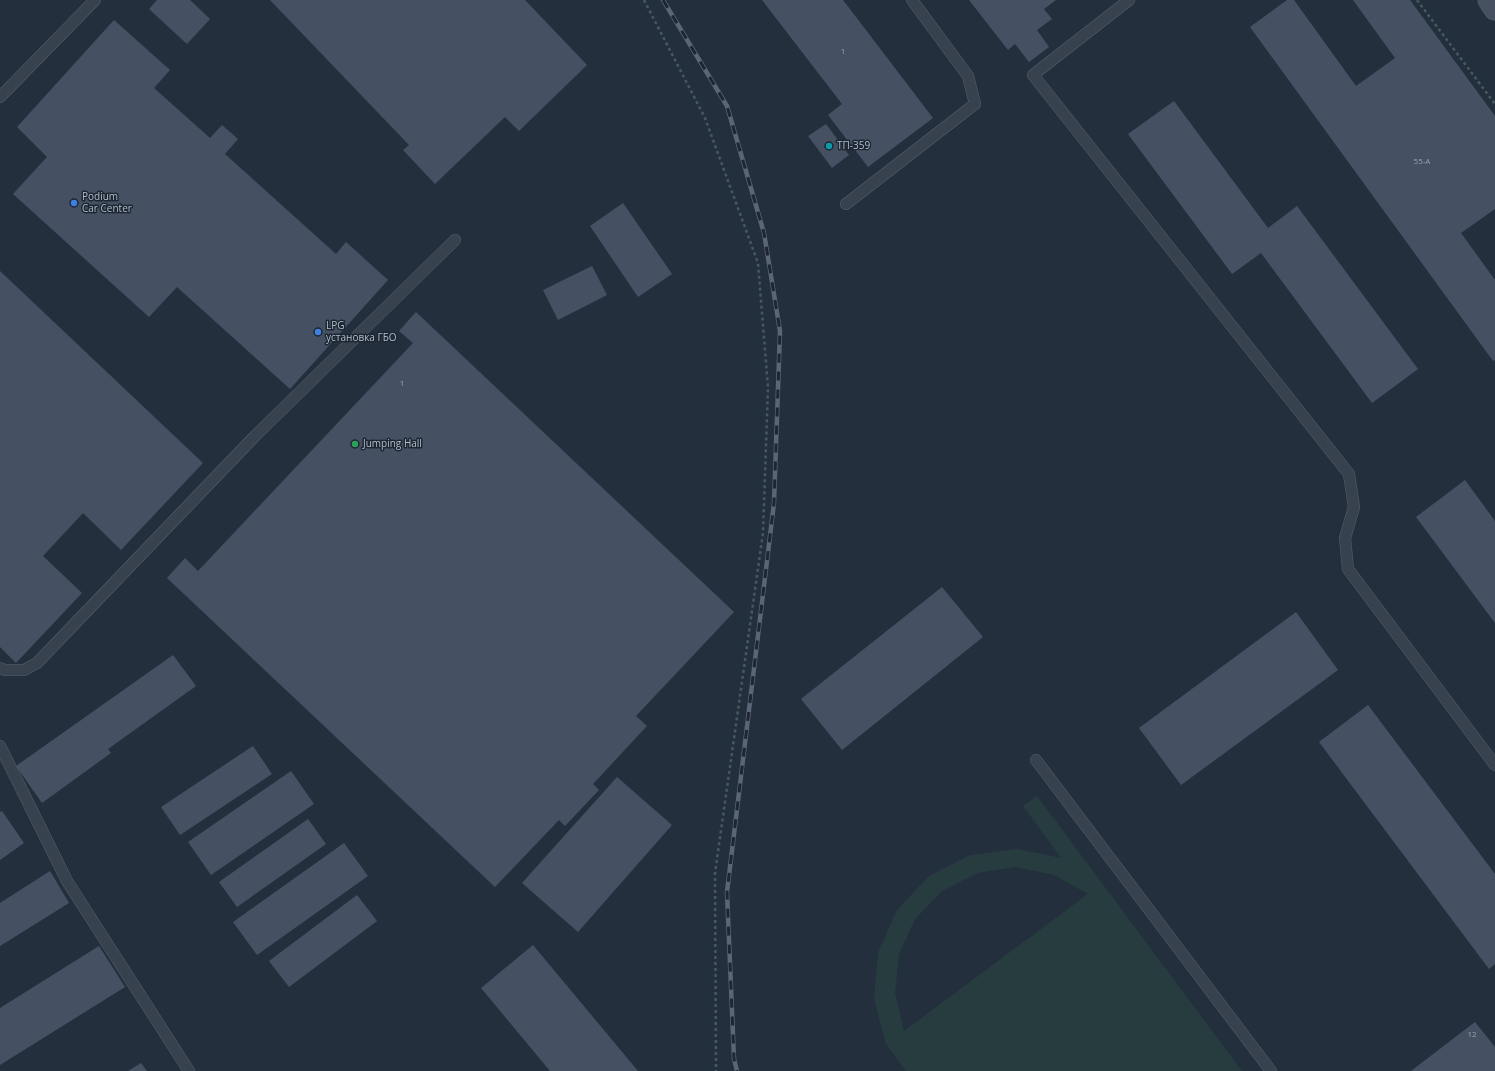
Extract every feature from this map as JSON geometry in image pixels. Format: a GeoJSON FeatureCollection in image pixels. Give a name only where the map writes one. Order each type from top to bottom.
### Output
{"type":"FeatureCollection","features":[{"type":"Feature","properties":{"kind":"main road"},"geometry":{"type":"LineString","coordinates":[[1489,0],[1495,9]]}},
{"type":"Feature","properties":{"kind":"lane"},"geometry":{"type":"LineString","coordinates":[[0,97],[95,0]]}},
{"type":"Feature","properties":{"kind":"lane"},"geometry":{"type":"LineString","coordinates":[[846,204],[976,104],[968,76],[912,0]]}},
{"type":"Feature","properties":{"kind":"lane"},"geometry":{"type":"LineString","coordinates":[[1129,0],[1033,75],[1349,474],[1354,507],[1345,538],[1348,569],[1495,765]]}},
{"type":"Feature","properties":{"kind":"lane"},"geometry":{"type":"LineString","coordinates":[[0,668],[5,670],[24,670],[37,663],[254,437],[455,240]]}},
{"type":"Feature","properties":{"kind":"lane"},"geometry":{"type":"LineString","coordinates":[[0,746],[67,881],[189,1071]]}},
{"type":"Feature","properties":{"kind":"lane"},"geometry":{"type":"LineString","coordinates":[[1036,760],[1271,1071]]}},
{"type":"Feature","properties":{"kind":"path"},"geometry":{"type":"LineString","coordinates":[[644,0],[705,118],[758,263],[768,387],[763,533],[715,873],[716,1071]]}},
{"type":"Feature","properties":{"kind":"path"},"geometry":{"type":"LineString","coordinates":[[1417,0],[1495,104]]}},
{"type":"Feature","properties":{"kind":"green space"},"geometry":{"type":"Polygon","coordinates":[[[1037,796],[1242,1071],[906,1071],[886,1044],[874,999],[878,953],[897,910],[929,876],[970,855],[1017,849],[1061,858],[1023,806],[1037,796]],[[1016,867],[977,873],[942,891],[915,919],[899,954],[895,993],[904,1031],[1088,894],[1054,875],[1016,867]]]}},
{"type":"Feature","properties":{"kind":"building"},"geometry":{"type":"Polygon","coordinates":[[[157,0],[190,0],[210,19],[187,44],[149,9],[157,0]]]}},
{"type":"Feature","properties":{"kind":"building"},"geometry":{"type":"Polygon","coordinates":[[[270,0],[525,0],[587,65],[519,131],[505,117],[435,184],[403,150],[409,145],[270,0]]]}},
{"type":"Feature","properties":{"kind":"building"},"geometry":{"type":"Polygon","coordinates":[[[762,0],[843,0],[933,118],[868,167],[828,115],[842,104],[762,0]]]}},
{"type":"Feature","properties":{"kind":"building"},"geometry":{"type":"Polygon","coordinates":[[[969,0],[1056,0],[1044,9],[1052,19],[1037,30],[1049,47],[1029,62],[1015,44],[1008,50],[969,0]]]}},
{"type":"Feature","properties":{"kind":"building"},"geometry":{"type":"Polygon","coordinates":[[[1287,0],[1294,0],[1356,86],[1395,58],[1353,0],[1410,0],[1495,116],[1495,209],[1461,233],[1495,280],[1495,360],[1493,361],[1250,27],[1287,0]]]}},
{"type":"Feature","properties":{"kind":"building"},"geometry":{"type":"Polygon","coordinates":[[[114,20],[170,70],[154,88],[210,138],[222,125],[238,139],[225,154],[336,254],[346,242],[388,280],[290,389],[177,287],[149,317],[13,194],[47,157],[17,127],[114,20]]]}},
{"type":"Feature","properties":{"kind":"building"},"geometry":{"type":"Polygon","coordinates":[[[1174,101],[1268,228],[1297,206],[1418,369],[1372,403],[1261,253],[1232,274],[1128,134],[1174,101]]]}},
{"type":"Feature","properties":{"kind":"building","name":"ТП-359"},"geometry":{"type":"Polygon","coordinates":[[[826,124],[849,155],[832,168],[808,136],[826,124]]]}},
{"type":"Feature","properties":{"kind":"building"},"geometry":{"type":"Polygon","coordinates":[[[623,203],[672,274],[638,297],[590,226],[623,203]]]}},
{"type":"Feature","properties":{"kind":"building"},"geometry":{"type":"Polygon","coordinates":[[[592,266],[607,295],[558,320],[543,290],[592,266]]]}},
{"type":"Feature","properties":{"kind":"building"},"geometry":{"type":"Polygon","coordinates":[[[0,271],[203,463],[121,550],[83,513],[43,556],[82,593],[16,663],[0,647],[0,271]]]}},
{"type":"Feature","properties":{"kind":"building"},"geometry":{"type":"Polygon","coordinates":[[[416,312],[734,612],[636,716],[647,726],[593,784],[599,790],[565,826],[559,820],[495,887],[167,578],[185,558],[198,571],[413,343],[399,331],[416,312]]]}},
{"type":"Feature","properties":{"kind":"building"},"geometry":{"type":"Polygon","coordinates":[[[1465,480],[1495,521],[1495,623],[1416,517],[1465,480]]]}},
{"type":"Feature","properties":{"kind":"building"},"geometry":{"type":"Polygon","coordinates":[[[942,587],[983,637],[842,750],[801,699],[942,587]]]}},
{"type":"Feature","properties":{"kind":"building"},"geometry":{"type":"Polygon","coordinates":[[[1296,612],[1338,670],[1181,785],[1139,728],[1296,612]]]}},
{"type":"Feature","properties":{"kind":"building"},"geometry":{"type":"Polygon","coordinates":[[[173,655],[196,686],[108,749],[111,753],[42,803],[16,766],[173,655]]]}},
{"type":"Feature","properties":{"kind":"building"},"geometry":{"type":"Polygon","coordinates":[[[1368,705],[1495,874],[1495,964],[1489,969],[1319,742],[1368,705]]]}},
{"type":"Feature","properties":{"kind":"building"},"geometry":{"type":"Polygon","coordinates":[[[253,746],[272,774],[180,835],[161,807],[253,746]]]}},
{"type":"Feature","properties":{"kind":"building"},"geometry":{"type":"Polygon","coordinates":[[[291,771],[314,804],[211,875],[188,842],[291,771]]]}},
{"type":"Feature","properties":{"kind":"building"},"geometry":{"type":"Polygon","coordinates":[[[617,777],[672,825],[578,932],[522,883],[617,777]]]}},
{"type":"Feature","properties":{"kind":"building"},"geometry":{"type":"Polygon","coordinates":[[[2,811],[24,843],[0,860],[0,812],[2,811]]]}},
{"type":"Feature","properties":{"kind":"building"},"geometry":{"type":"Polygon","coordinates":[[[308,819],[326,844],[237,907],[219,882],[308,819]]]}},
{"type":"Feature","properties":{"kind":"building"},"geometry":{"type":"Polygon","coordinates":[[[344,843],[368,876],[257,955],[233,922],[344,843]]]}},
{"type":"Feature","properties":{"kind":"building"},"geometry":{"type":"Polygon","coordinates":[[[50,871],[69,903],[0,946],[0,903],[50,871]]]}},
{"type":"Feature","properties":{"kind":"building"},"geometry":{"type":"Polygon","coordinates":[[[357,895],[377,921],[289,987],[269,961],[357,895]]]}},
{"type":"Feature","properties":{"kind":"building"},"geometry":{"type":"Polygon","coordinates":[[[533,945],[638,1071],[550,1071],[481,988],[533,945]]]}},
{"type":"Feature","properties":{"kind":"building"},"geometry":{"type":"Polygon","coordinates":[[[99,946],[125,987],[0,1065],[0,1008],[99,946]]]}},
{"type":"Feature","properties":{"kind":"building"},"geometry":{"type":"Polygon","coordinates":[[[1475,1022],[1495,1047],[1495,1071],[1411,1071],[1475,1022]]]}},
{"type":"Feature","properties":{"kind":"building"},"geometry":{"type":"Polygon","coordinates":[[[141,1063],[147,1071],[128,1071],[141,1063]]]}},
{"type":"Feature","properties":{"kind":"railway"},"geometry":{"type":"LineString","coordinates":[[663,0],[727,106],[764,233],[780,331],[774,503],[727,892],[734,1059],[737,1071]]}},
{"type":"Feature","properties":{"kind":"place","name":"ТП-359"},"geometry":{"type":"Point","coordinates":[829,146]}},
{"type":"Feature","properties":{"kind":"place","name":"Podium Car Center"},"geometry":{"type":"Point","coordinates":[74,203]}},
{"type":"Feature","properties":{"kind":"place","name":"LPG установка ГБО"},"geometry":{"type":"Point","coordinates":[318,332]}},
{"type":"Feature","properties":{"kind":"place","name":"Jumping Hall"},"geometry":{"type":"Point","coordinates":[355,444]}}]}
